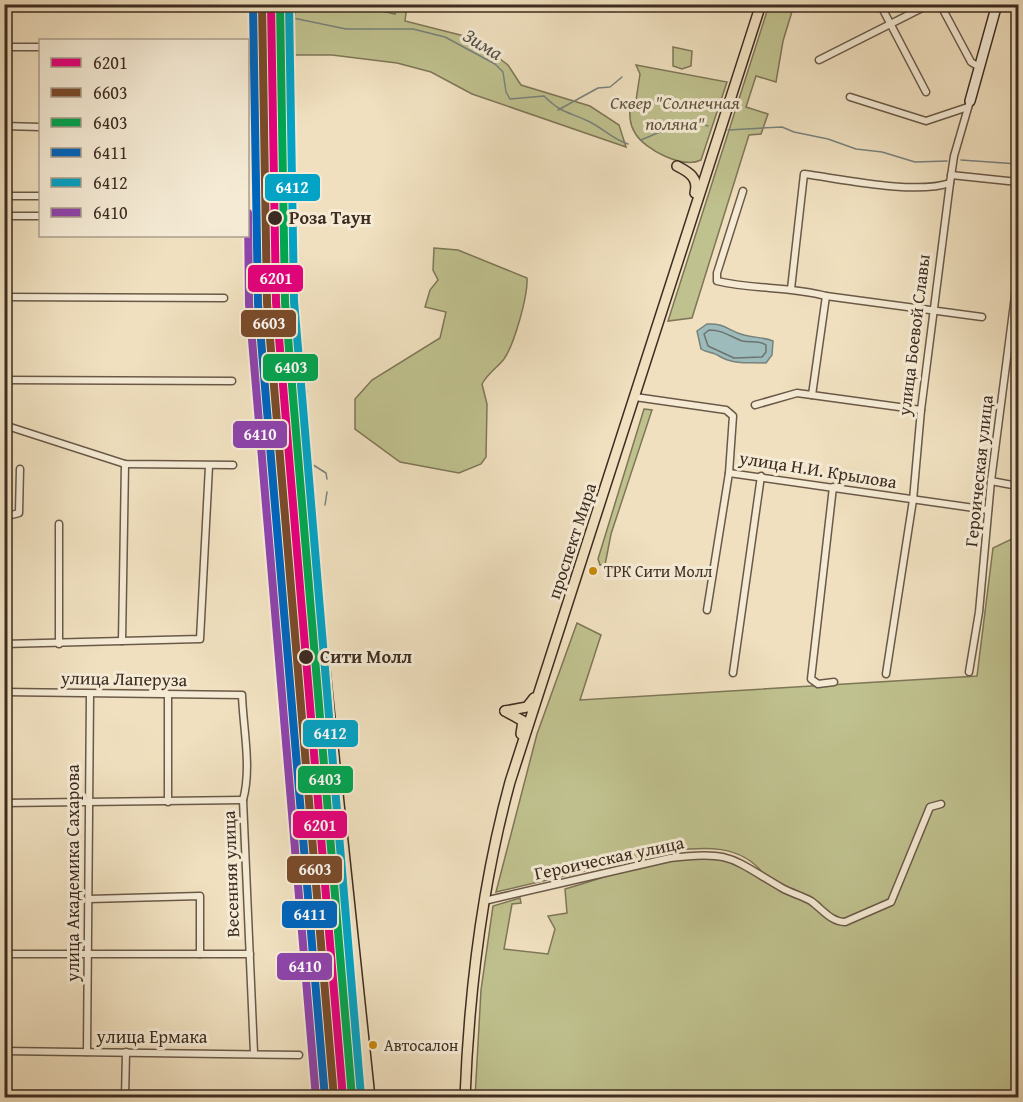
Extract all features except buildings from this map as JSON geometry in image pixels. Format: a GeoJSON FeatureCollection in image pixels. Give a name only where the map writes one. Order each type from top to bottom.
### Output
{"type":"FeatureCollection","features":[{"type":"Feature","properties":{"kind":"main road"},"geometry":{"type":"LineString","coordinates":[[287,4],[285,148],[290,328],[370,1098]]}},
{"type":"Feature","properties":{"kind":"main road","name":"проспект Мира"},"geometry":{"type":"LineString","coordinates":[[465,1098],[468,1030],[484,901],[496,834],[519,755],[635,397],[704,174],[761,4]]}},
{"type":"Feature","properties":{"kind":"main road"},"geometry":{"type":"LineString","coordinates":[[677,166],[701,168],[717,138]]}},
{"type":"Feature","properties":{"kind":"main road"},"geometry":{"type":"LineString","coordinates":[[677,166],[704,174]]}},
{"type":"Feature","properties":{"kind":"main road"},"geometry":{"type":"LineString","coordinates":[[677,166],[692,174],[696,183],[690,221]]}},
{"type":"Feature","properties":{"kind":"main road"},"geometry":{"type":"LineString","coordinates":[[504,711],[527,708],[545,674]]}},
{"type":"Feature","properties":{"kind":"main road"},"geometry":{"type":"LineString","coordinates":[[504,711],[532,715]]}},
{"type":"Feature","properties":{"kind":"main road"},"geometry":{"type":"LineString","coordinates":[[504,711],[523,721],[519,755]]}},
{"type":"Feature","properties":{"kind":"street"},"geometry":{"type":"LineString","coordinates":[[880,4],[926,92]]}},
{"type":"Feature","properties":{"kind":"street"},"geometry":{"type":"LineString","coordinates":[[819,60],[930,4]]}},
{"type":"Feature","properties":{"kind":"street"},"geometry":{"type":"LineString","coordinates":[[940,4],[971,62],[979,67]]}},
{"type":"Feature","properties":{"kind":"street","name":"улица Боевой Славы"},"geometry":{"type":"LineString","coordinates":[[886,674],[913,500],[921,410],[951,175],[998,4]]}},
{"type":"Feature","properties":{"kind":"street"},"geometry":{"type":"LineString","coordinates":[[4,47],[39,47]]}},
{"type":"Feature","properties":{"kind":"street"},"geometry":{"type":"LineString","coordinates":[[850,97],[926,121],[969,104]]}},
{"type":"Feature","properties":{"kind":"street"},"geometry":{"type":"LineString","coordinates":[[4,126],[39,127]]}},
{"type":"Feature","properties":{"kind":"street"},"geometry":{"type":"LineString","coordinates":[[791,289],[804,174],[909,186],[938,187],[950,183]]}},
{"type":"Feature","properties":{"kind":"street"},"geometry":{"type":"LineString","coordinates":[[951,175],[1018,182]]}},
{"type":"Feature","properties":{"kind":"street"},"geometry":{"type":"LineString","coordinates":[[743,191],[717,273],[717,281],[751,288],[791,289],[826,296],[982,317]]}},
{"type":"Feature","properties":{"kind":"street"},"geometry":{"type":"LineString","coordinates":[[4,196],[39,196]]}},
{"type":"Feature","properties":{"kind":"street"},"geometry":{"type":"LineString","coordinates":[[4,216],[39,216]]}},
{"type":"Feature","properties":{"kind":"street","name":"Героическая улица"},"geometry":{"type":"LineString","coordinates":[[969,672],[979,612],[991,481],[1018,273]]}},
{"type":"Feature","properties":{"kind":"street"},"geometry":{"type":"LineString","coordinates":[[812,395],[826,296]]}},
{"type":"Feature","properties":{"kind":"street"},"geometry":{"type":"LineString","coordinates":[[4,297],[224,298]]}},
{"type":"Feature","properties":{"kind":"street"},"geometry":{"type":"LineString","coordinates":[[4,380],[232,381]]}},
{"type":"Feature","properties":{"kind":"street"},"geometry":{"type":"LineString","coordinates":[[755,405],[797,393],[921,410]]}},
{"type":"Feature","properties":{"kind":"street","name":"улица Н.И. Крылова"},"geometry":{"type":"LineString","coordinates":[[635,397],[730,411],[733,416],[729,473],[988,510]]}},
{"type":"Feature","properties":{"kind":"street"},"geometry":{"type":"LineString","coordinates":[[4,425],[125,464],[233,465]]}},
{"type":"Feature","properties":{"kind":"street"},"geometry":{"type":"LineString","coordinates":[[122,641],[125,464]]}},
{"type":"Feature","properties":{"kind":"street"},"geometry":{"type":"LineString","coordinates":[[4,644],[200,639],[209,466]]}},
{"type":"Feature","properties":{"kind":"street"},"geometry":{"type":"LineString","coordinates":[[4,518],[19,513],[20,469]]}},
{"type":"Feature","properties":{"kind":"street"},"geometry":{"type":"LineString","coordinates":[[707,610],[729,473]]}},
{"type":"Feature","properties":{"kind":"street"},"geometry":{"type":"LineString","coordinates":[[733,673],[761,476]]}},
{"type":"Feature","properties":{"kind":"street"},"geometry":{"type":"LineString","coordinates":[[991,481],[1018,486]]}},
{"type":"Feature","properties":{"kind":"street"},"geometry":{"type":"LineString","coordinates":[[833,487],[810,679],[818,684],[834,681]]}},
{"type":"Feature","properties":{"kind":"street"},"geometry":{"type":"LineString","coordinates":[[59,524],[59,644]]}},
{"type":"Feature","properties":{"kind":"street","name":"улица Лаперуза"},"geometry":{"type":"LineString","coordinates":[[4,692],[242,695]]}},
{"type":"Feature","properties":{"kind":"street","name":"улица Академика Сахарова"},"geometry":{"type":"LineString","coordinates":[[87,1052],[90,694]]}},
{"type":"Feature","properties":{"kind":"street"},"geometry":{"type":"LineString","coordinates":[[168,695],[168,801]]}},
{"type":"Feature","properties":{"kind":"street","name":"Весенняя улица"},"geometry":{"type":"LineString","coordinates":[[242,695],[246,768],[243,800],[254,1053]]}},
{"type":"Feature","properties":{"kind":"street"},"geometry":{"type":"LineString","coordinates":[[4,803],[243,800]]}},
{"type":"Feature","properties":{"kind":"street","name":"Героическая улица"},"geometry":{"type":"LineString","coordinates":[[484,901],[670,858],[698,855],[720,856],[746,865],[781,887],[809,900],[837,922],[845,922],[891,902],[919,838],[923,818],[930,807],[941,804]]}},
{"type":"Feature","properties":{"kind":"street"},"geometry":{"type":"LineString","coordinates":[[89,899],[200,896],[200,954]]}},
{"type":"Feature","properties":{"kind":"street"},"geometry":{"type":"LineString","coordinates":[[4,954],[250,954]]}},
{"type":"Feature","properties":{"kind":"street","name":"улица Ермака"},"geometry":{"type":"LineString","coordinates":[[4,1052],[299,1055]]}},
{"type":"Feature","properties":{"kind":"street"},"geometry":{"type":"LineString","coordinates":[[125,1098],[126,1052]]}},
{"type":"Feature","properties":{"kind":"green space"},"geometry":{"type":"Polygon","coordinates":[[[301,4],[357,5],[395,14],[398,5],[407,5],[405,21],[472,38],[508,65],[521,85],[590,106],[619,125],[626,147],[472,94],[431,72],[397,63],[332,55],[292,55],[293,10],[301,4]]]}},
{"type":"Feature","properties":{"kind":"green space"},"geometry":{"type":"Polygon","coordinates":[[[769,5],[794,5],[783,41],[776,82],[756,76],[746,107],[768,114],[761,134],[749,135],[692,318],[668,321],[769,5]]]}},
{"type":"Feature","properties":{"kind":"green space"},"geometry":{"type":"Polygon","coordinates":[[[673,47],[692,51],[691,66],[682,69],[673,66],[673,47]]]}},
{"type":"Feature","properties":{"kind":"green space","name":"Сквер \"Солнечная поляна\""},"geometry":{"type":"Polygon","coordinates":[[[636,65],[727,82],[701,160],[684,162],[665,156],[647,146],[635,133],[630,114],[631,101],[636,100],[640,74],[636,65]]]}},
{"type":"Feature","properties":{"kind":"green space"},"geometry":{"type":"Polygon","coordinates":[[[434,248],[458,250],[527,278],[523,308],[512,343],[504,359],[482,384],[487,404],[486,457],[481,464],[459,473],[400,462],[355,429],[355,399],[372,380],[440,338],[446,312],[425,307],[430,290],[438,280],[433,270],[434,248]]]}},
{"type":"Feature","properties":{"kind":"green space"},"geometry":{"type":"Polygon","coordinates":[[[644,409],[652,410],[611,534],[605,565],[600,565],[598,559],[644,409]]]}},
{"type":"Feature","properties":{"kind":"green space"},"geometry":{"type":"Polygon","coordinates":[[[1018,536],[1018,1097],[475,1098],[481,990],[493,906],[520,898],[521,903],[512,904],[504,949],[548,954],[555,929],[548,916],[567,913],[565,889],[661,861],[700,856],[724,857],[765,876],[756,865],[745,858],[708,848],[669,851],[496,892],[537,734],[577,623],[601,635],[580,700],[977,676],[993,548],[1018,536]]]}},
{"type":"Feature","properties":{"kind":"water"},"geometry":{"type":"Polygon","coordinates":[[[707,324],[723,326],[744,335],[773,341],[772,355],[766,363],[741,362],[730,361],[703,350],[697,331],[707,324]]]}},
{"type":"Feature","properties":{"kind":"waterway","name":"Зима"},"geometry":{"type":"LineString","coordinates":[[258,4],[260,20],[264,19]]}},
{"type":"Feature","properties":{"kind":"waterway"},"geometry":{"type":"LineString","coordinates":[[294,144],[294,18],[297,4]]}},
{"type":"Feature","properties":{"kind":"waterway","name":"Зима"},"geometry":{"type":"LineString","coordinates":[[275,18],[281,18]]}},
{"type":"Feature","properties":{"kind":"waterway","name":"Зима"},"geometry":{"type":"LineString","coordinates":[[293,18],[346,29],[413,29],[445,37],[495,64],[503,72],[506,92],[510,99],[544,96],[561,110],[590,122],[628,144]]}},
{"type":"Feature","properties":{"kind":"waterway"},"geometry":{"type":"LineString","coordinates":[[558,110],[598,88],[610,87],[622,77]]}},
{"type":"Feature","properties":{"kind":"waterway","name":"Зима"},"geometry":{"type":"LineString","coordinates":[[683,123],[692,121],[708,126]]}},
{"type":"Feature","properties":{"kind":"waterway","name":"Зима"},"geometry":{"type":"LineString","coordinates":[[728,130],[782,127],[856,149],[882,152],[915,162],[947,161]]}},
{"type":"Feature","properties":{"kind":"waterway","name":"Зима"},"geometry":{"type":"LineString","coordinates":[[641,140],[667,129]]}},
{"type":"Feature","properties":{"kind":"waterway"},"geometry":{"type":"LineString","coordinates":[[294,159],[296,301]]}},
{"type":"Feature","properties":{"kind":"waterway","name":"Зима"},"geometry":{"type":"LineString","coordinates":[[961,160],[1018,164]]}},
{"type":"Feature","properties":{"kind":"waterway"},"geometry":{"type":"LineString","coordinates":[[297,312],[303,390],[307,391],[305,403],[310,463],[326,473],[327,479]]}},
{"type":"Feature","properties":{"kind":"waterway"},"geometry":{"type":"LineString","coordinates":[[325,505],[327,492]]}},
{"type":"Feature","properties":{"kind":"transit line","name":"6411"},"geometry":{"type":"LineString","coordinates":[[253,4],[258,304],[325,1098]]}},
{"type":"Feature","properties":{"kind":"transit line","name":"6603"},"geometry":{"type":"LineString","coordinates":[[262,4],[267,303],[334,1098]]}},
{"type":"Feature","properties":{"kind":"transit line","name":"6201"},"geometry":{"type":"LineString","coordinates":[[271,4],[276,302],[343,1098]]}},
{"type":"Feature","properties":{"kind":"transit line","name":"6403"},"geometry":{"type":"LineString","coordinates":[[280,4],[285,302],[352,1097]]}},
{"type":"Feature","properties":{"kind":"transit line","name":"6412"},"geometry":{"type":"LineString","coordinates":[[289,4],[294,301],[361,1096]]}},
{"type":"Feature","properties":{"kind":"transit line","name":"6410"},"geometry":{"type":"LineString","coordinates":[[248,237],[249,304],[316,1098]]}},
{"type":"Feature","properties":{"kind":"place","name":"Роза Таун"},"geometry":{"type":"Point","coordinates":[275,218]}},
{"type":"Feature","properties":{"kind":"place","name":"ТРК Сити Молл"},"geometry":{"type":"Point","coordinates":[593,571]}},
{"type":"Feature","properties":{"kind":"place","name":"Сити Молл"},"geometry":{"type":"Point","coordinates":[306,657]}},
{"type":"Feature","properties":{"kind":"place","name":"Автосалон"},"geometry":{"type":"Point","coordinates":[373,1045]}}]}
